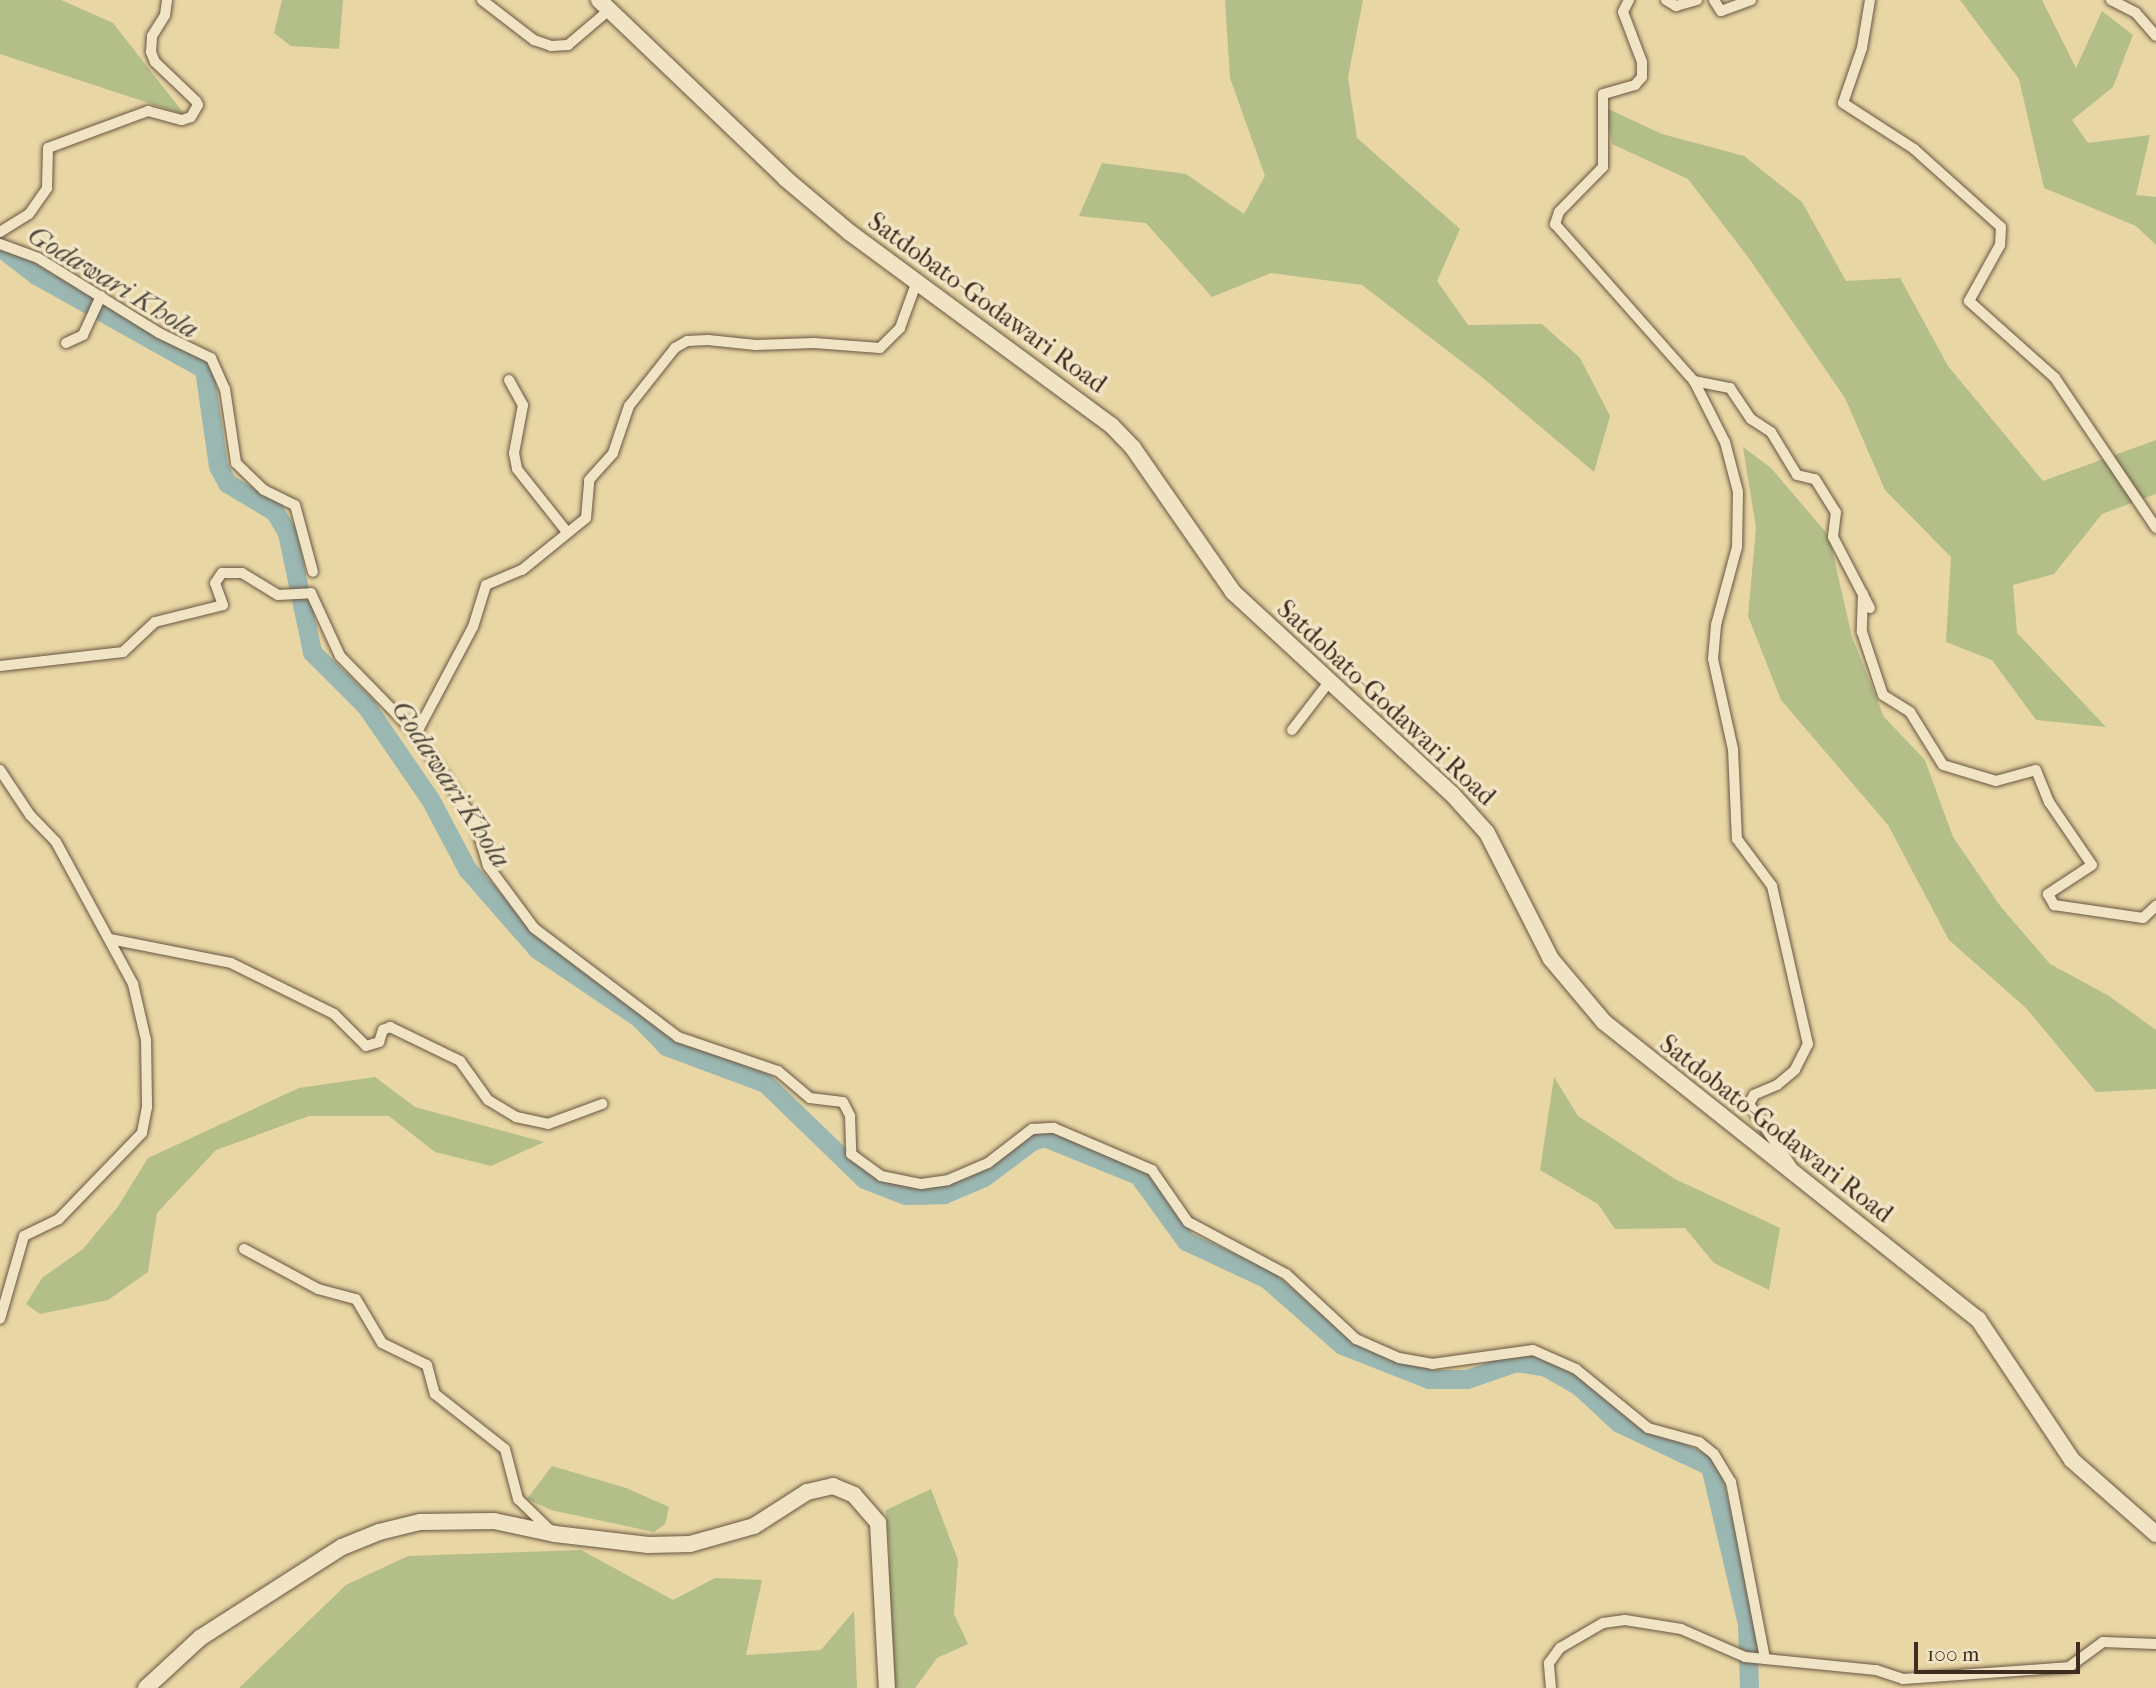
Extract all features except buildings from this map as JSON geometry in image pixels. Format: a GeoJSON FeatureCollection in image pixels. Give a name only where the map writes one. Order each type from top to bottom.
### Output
{"type":"FeatureCollection","features":[{"type":"Feature","properties":{"kind":"street"},"geometry":{"type":"LineString","coordinates":[[0,232],[29,214],[47,188],[48,148],[148,111],[182,120],[191,117],[198,105],[196,101],[155,62],[151,52],[152,36],[165,15],[167,0]]}},
{"type":"Feature","properties":{"kind":"street"},"geometry":{"type":"LineString","coordinates":[[481,0],[534,40],[551,46],[568,45],[604,5]]}},
{"type":"Feature","properties":{"kind":"street"},"geometry":{"type":"LineString","coordinates":[[1629,0],[1623,12],[1643,62],[1642,77],[1635,85],[1603,94],[1603,167],[1559,212],[1555,224],[1694,382],[1725,442],[1738,492],[1737,547],[1716,625],[1713,659],[1733,749],[1737,839],[1772,886],[1808,1044],[1795,1070],[1754,1095],[1749,1104],[1783,1148],[1795,1172]]}},
{"type":"Feature","properties":{"kind":"street"},"geometry":{"type":"LineString","coordinates":[[1666,0],[1676,6],[1697,0]]}},
{"type":"Feature","properties":{"kind":"street"},"geometry":{"type":"LineString","coordinates":[[1714,0],[1721,11],[1751,0]]}},
{"type":"Feature","properties":{"kind":"street"},"geometry":{"type":"LineString","coordinates":[[1870,0],[1862,48],[1843,103],[1914,149],[2001,227],[2000,245],[1969,302],[2055,378],[2156,528]]}},
{"type":"Feature","properties":{"kind":"street"},"geometry":{"type":"LineString","coordinates":[[2111,0],[2136,13],[2156,36]]}},
{"type":"Feature","properties":{"kind":"street"},"geometry":{"type":"LineString","coordinates":[[2136,13],[2140,0]]}},
{"type":"Feature","properties":{"kind":"street","name":"Satdobato-Godawari Road"},"geometry":{"type":"LineString","coordinates":[[604,5],[786,179],[862,243],[1111,425],[1133,448],[1233,592],[1452,794],[1487,833],[1551,959],[1604,1022],[1978,1319],[2072,1460],[2156,1534]]}},
{"type":"Feature","properties":{"kind":"street"},"geometry":{"type":"LineString","coordinates":[[0,244],[38,258],[216,364],[236,463],[264,490],[295,505],[313,572]]}},
{"type":"Feature","properties":{"kind":"street"},"geometry":{"type":"LineString","coordinates":[[416,734],[472,627],[486,585],[522,570],[586,518],[589,480],[613,453],[629,406],[681,343],[708,340],[756,345],[814,343],[880,348],[900,328],[917,281]]}},
{"type":"Feature","properties":{"kind":"street"},"geometry":{"type":"LineString","coordinates":[[66,343],[78,341],[93,322],[101,296]]}},
{"type":"Feature","properties":{"kind":"street"},"geometry":{"type":"LineString","coordinates":[[509,380],[523,405],[514,453],[517,469],[567,532]]}},
{"type":"Feature","properties":{"kind":"street"},"geometry":{"type":"LineString","coordinates":[[1694,382],[1731,388],[1751,419],[1771,432],[1797,475],[1815,479],[1836,512],[1833,537],[1870,608]]}},
{"type":"Feature","properties":{"kind":"street"},"geometry":{"type":"LineString","coordinates":[[0,666],[123,652],[155,622],[223,605],[215,583],[222,573],[242,573],[263,590],[278,595],[311,593],[340,656],[416,734],[475,821],[488,866],[534,928],[678,1037],[778,1071],[810,1098],[843,1102],[850,1116],[851,1154],[881,1176],[921,1184],[948,1180],[988,1163],[1032,1129],[1054,1128],[1152,1170],[1188,1222],[1286,1274],[1356,1339],[1399,1358],[1432,1364],[1533,1350],[1576,1369],[1648,1428],[1699,1443],[1714,1454],[1731,1482],[1755,1586],[1765,1659]]}},
{"type":"Feature","properties":{"kind":"street"},"geometry":{"type":"LineString","coordinates":[[1863,594],[1862,632],[1883,695],[1910,712],[1943,765],[1996,782],[2036,770],[2049,802],[2092,865],[2048,894],[2054,905],[2143,918],[2156,906]]}},
{"type":"Feature","properties":{"kind":"street"},"geometry":{"type":"LineString","coordinates":[[1292,730],[1329,682]]}},
{"type":"Feature","properties":{"kind":"street"},"geometry":{"type":"LineString","coordinates":[[0,770],[30,815],[56,842],[110,939],[133,984],[146,1040],[142,1133],[59,1219],[24,1236],[0,1319]]}},
{"type":"Feature","properties":{"kind":"street"},"geometry":{"type":"LineString","coordinates":[[110,939],[231,963],[334,1014],[366,1046],[379,1042],[383,1030],[390,1027],[460,1061],[488,1100],[516,1116],[548,1124],[602,1104]]}},
{"type":"Feature","properties":{"kind":"street"},"geometry":{"type":"LineString","coordinates":[[244,1249],[318,1289],[356,1299],[382,1343],[428,1365],[435,1394],[505,1449],[518,1499],[555,1534]]}},
{"type":"Feature","properties":{"kind":"street"},"geometry":{"type":"LineString","coordinates":[[146,1688],[200,1638],[342,1547],[379,1532],[420,1522],[494,1521],[555,1534],[648,1545],[690,1544],[754,1526],[807,1492],[824,1486],[844,1490],[865,1505],[878,1522],[887,1688]]}},
{"type":"Feature","properties":{"kind":"street"},"geometry":{"type":"LineString","coordinates":[[1551,1688],[1549,1663],[1560,1648],[1602,1623],[1625,1620],[1682,1629],[1745,1657],[1876,1670],[1903,1679],[2069,1667],[2103,1642],[2156,1644]]}},
{"type":"Feature","properties":{"kind":"green space"},"geometry":{"type":"Polygon","coordinates":[[[0,0],[61,0],[113,23],[185,115],[0,54],[0,0]]]}},
{"type":"Feature","properties":{"kind":"green space"},"geometry":{"type":"Polygon","coordinates":[[[282,0],[343,0],[339,49],[291,46],[274,33],[282,0]]]}},
{"type":"Feature","properties":{"kind":"green space"},"geometry":{"type":"Polygon","coordinates":[[[1225,0],[1363,0],[1348,77],[1357,138],[1460,229],[1437,281],[1468,325],[1542,324],[1580,358],[1610,416],[1594,472],[1483,378],[1362,285],[1271,273],[1212,297],[1146,223],[1079,216],[1102,163],[1186,174],[1244,214],[1265,176],[1230,78],[1225,0]]]}},
{"type":"Feature","properties":{"kind":"green space"},"geometry":{"type":"Polygon","coordinates":[[[1960,0],[2042,0],[2076,68],[2102,11],[2133,35],[2113,87],[2072,120],[2088,143],[2150,135],[2136,195],[2156,197],[2156,245],[2136,226],[2044,188],[2019,79],[1960,0]]]}},
{"type":"Feature","properties":{"kind":"green space"},"geometry":{"type":"Polygon","coordinates":[[[1606,108],[1662,134],[1744,156],[1802,202],[1846,281],[1900,278],[1948,366],[2043,481],[2156,440],[2156,494],[2102,514],[2054,574],[2013,585],[2017,633],[2106,727],[2036,720],[1992,660],[1946,642],[1951,557],[1885,490],[1845,398],[1748,257],[1688,179],[1612,144],[1606,108]]]}},
{"type":"Feature","properties":{"kind":"green space"},"geometry":{"type":"Polygon","coordinates":[[[1743,447],[1771,468],[1829,536],[1852,637],[1884,717],[1925,760],[1953,837],[2001,907],[2050,964],[2109,996],[2156,1030],[2156,1089],[2096,1092],[2027,1009],[1949,940],[1888,825],[1781,700],[1748,616],[1756,528],[1743,447]]]}},
{"type":"Feature","properties":{"kind":"green space"},"geometry":{"type":"Polygon","coordinates":[[[375,1077],[415,1107],[544,1142],[491,1166],[435,1152],[389,1116],[309,1116],[216,1150],[157,1213],[148,1272],[108,1300],[40,1314],[26,1304],[42,1278],[83,1249],[117,1208],[148,1158],[299,1088],[375,1077]]]}},
{"type":"Feature","properties":{"kind":"green space"},"geometry":{"type":"Polygon","coordinates":[[[1554,1077],[1578,1116],[1675,1179],[1780,1228],[1769,1290],[1714,1263],[1685,1228],[1615,1229],[1598,1204],[1540,1170],[1554,1077]]]}},
{"type":"Feature","properties":{"kind":"green space"},"geometry":{"type":"Polygon","coordinates":[[[552,1466],[626,1488],[669,1507],[665,1524],[654,1532],[551,1510],[527,1499],[552,1466]]]}},
{"type":"Feature","properties":{"kind":"green space"},"geometry":{"type":"Polygon","coordinates":[[[931,1489],[958,1560],[954,1614],[968,1644],[937,1658],[915,1688],[893,1688],[881,1621],[890,1557],[886,1510],[931,1489]]]}},
{"type":"Feature","properties":{"kind":"green space"},"geometry":{"type":"Polygon","coordinates":[[[581,1550],[673,1600],[715,1578],[762,1580],[746,1655],[821,1650],[854,1611],[857,1688],[239,1688],[346,1585],[408,1556],[581,1550]]]}},
{"type":"Feature","properties":{"kind":"waterway","name":"Godawari Khola"},"geometry":{"type":"LineString","coordinates":[[0,247],[36,275],[204,369],[218,466],[227,483],[275,512],[287,533],[312,652],[366,706],[430,799],[467,869],[537,949],[638,1017],[666,1046],[765,1083],[864,1179],[905,1195],[944,1194],[984,1177],[1032,1141],[1044,1137],[1138,1175],[1186,1241],[1267,1279],[1342,1345],[1429,1379],[1467,1379],[1516,1362],[1546,1367],[1579,1386],[1619,1423],[1710,1466],[1747,1624],[1749,1688]]}}]}
